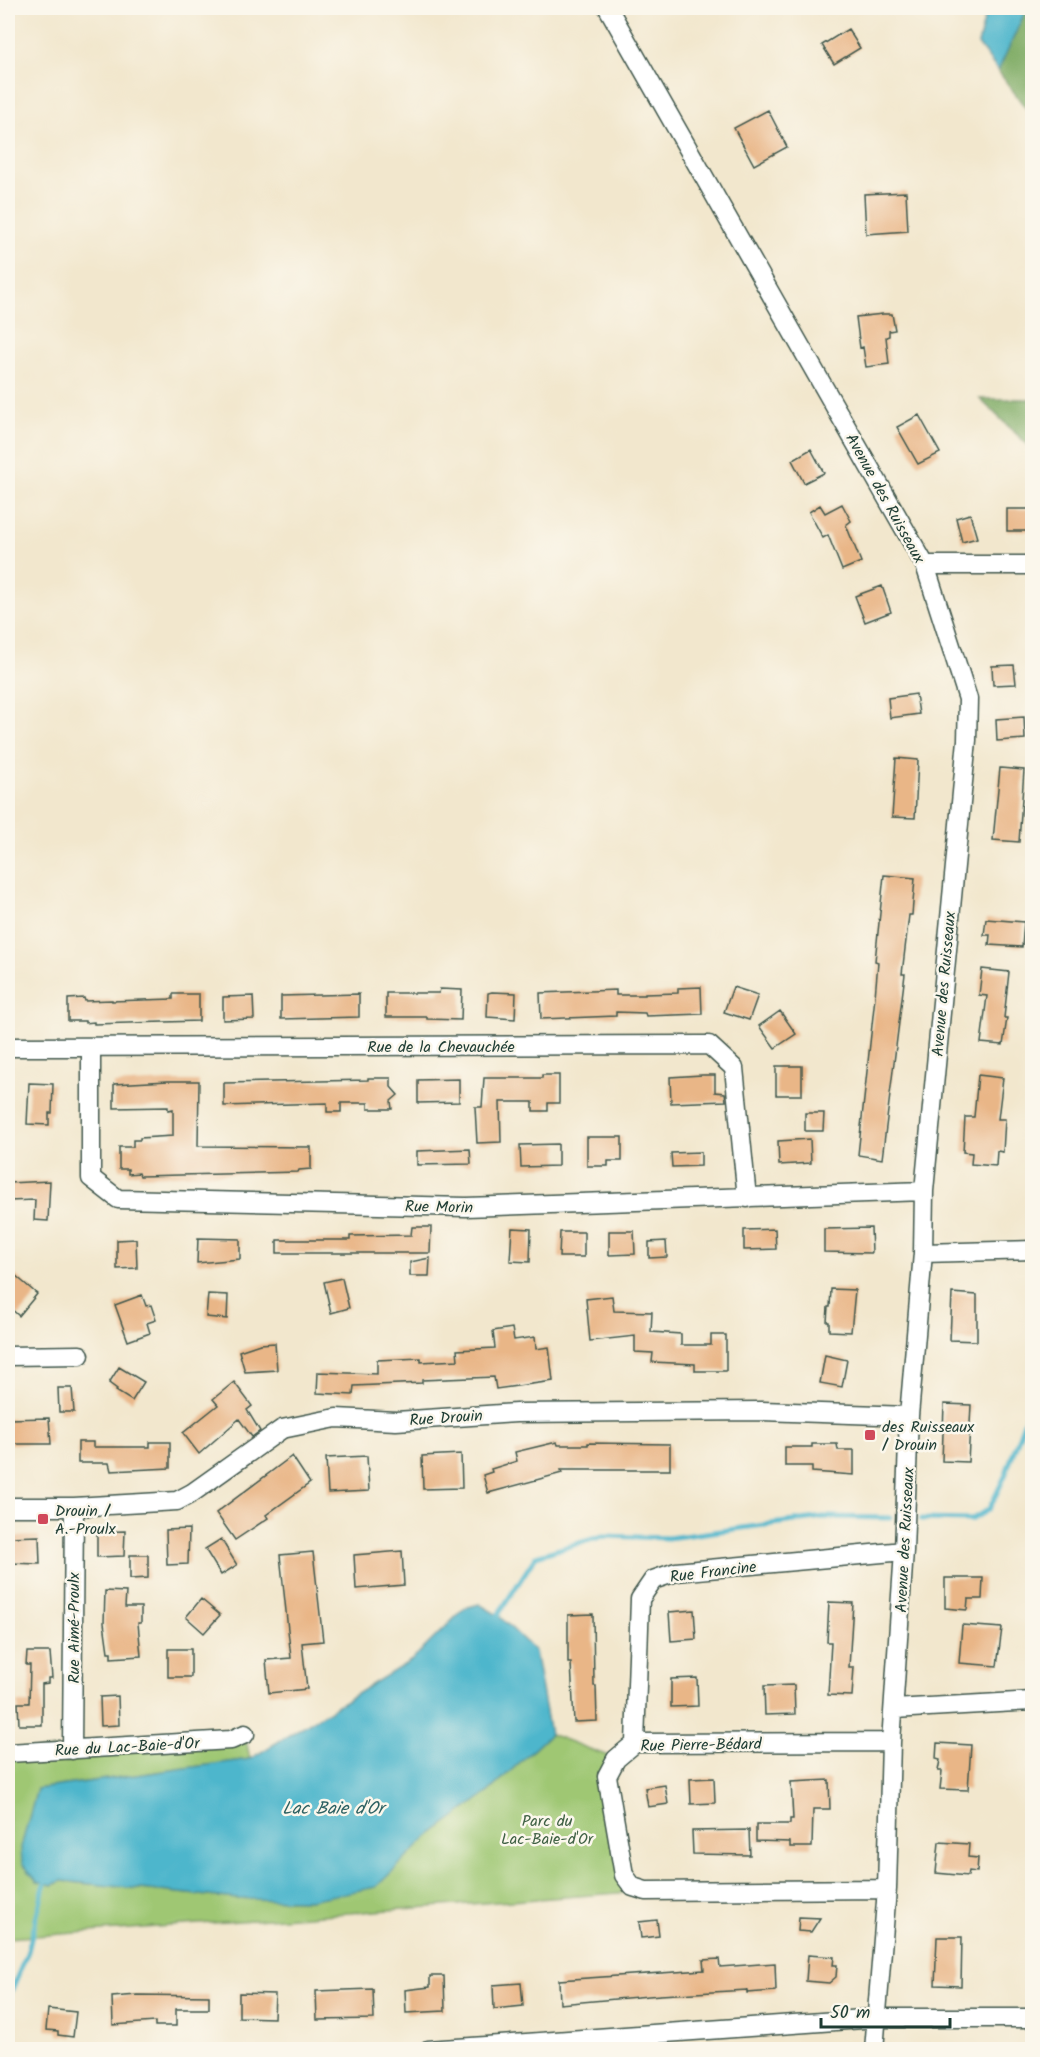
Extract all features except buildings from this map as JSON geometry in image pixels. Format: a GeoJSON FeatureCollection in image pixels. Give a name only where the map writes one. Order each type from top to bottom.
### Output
{"type":"FeatureCollection","features":[{"type":"Feature","properties":{"kind":"street","name":"Avenue des Ruisseaux"},"geometry":{"type":"LineString","coordinates":[[608,8],[925,565],[968,699],[966,752],[924,1191],[924,1252],[909,1416],[904,1551],[891,1742],[887,1889],[874,2049]]}},
{"type":"Feature","properties":{"kind":"street"},"geometry":{"type":"LineString","coordinates":[[925,565],[1032,565]]}},
{"type":"Feature","properties":{"kind":"street","name":"Rue de la Chevauchée"},"geometry":{"type":"LineString","coordinates":[[8,1047],[709,1045],[734,1068],[747,1198]]}},
{"type":"Feature","properties":{"kind":"street","name":"Rue Morin"},"geometry":{"type":"LineString","coordinates":[[91,1047],[91,1178],[118,1199],[466,1207],[924,1191]]}},
{"type":"Feature","properties":{"kind":"street"},"geometry":{"type":"LineString","coordinates":[[924,1252],[1032,1250]]}},
{"type":"Feature","properties":{"kind":"street"},"geometry":{"type":"LineString","coordinates":[[8,1356],[80,1355]]}},
{"type":"Feature","properties":{"kind":"street","name":"Rue Drouin"},"geometry":{"type":"LineString","coordinates":[[8,1507],[74,1507],[177,1501],[192,1493],[282,1429],[336,1418],[396,1421],[516,1413],[762,1411],[909,1416]]}},
{"type":"Feature","properties":{"kind":"street","name":"Rue Aimé-Proulx"},"geometry":{"type":"LineString","coordinates":[[72,1750],[74,1507]]}},
{"type":"Feature","properties":{"kind":"street","name":"Rue Francine"},"geometry":{"type":"LineString","coordinates":[[635,1743],[640,1599],[653,1580],[676,1572],[904,1551]]}},
{"type":"Feature","properties":{"kind":"street"},"geometry":{"type":"LineString","coordinates":[[894,1708],[1032,1701]]}},
{"type":"Feature","properties":{"kind":"street","name":"Rue du Lac-Baie-d'Or"},"geometry":{"type":"LineString","coordinates":[[8,1753],[231,1740],[245,1734]]}},
{"type":"Feature","properties":{"kind":"street","name":"Rue Pierre-Bédard"},"geometry":{"type":"LineString","coordinates":[[887,1889],[646,1891],[633,1887],[624,1875],[608,1776],[616,1759],[635,1743],[891,1742]]}},
{"type":"Feature","properties":{"kind":"street"},"geometry":{"type":"LineString","coordinates":[[428,2049],[877,2018],[1032,2018]]}},
{"type":"Feature","properties":{"kind":"green space"},"geometry":{"type":"Polygon","coordinates":[[[1027,8],[1032,8],[1032,111],[1028,111],[998,71],[1027,8]]]}},
{"type":"Feature","properties":{"kind":"green space"},"geometry":{"type":"Polygon","coordinates":[[[980,399],[1032,399],[1032,449],[980,399]]]}},
{"type":"Feature","properties":{"kind":"green space","name":"Parc du Lac-Baie-d'Or"},"geometry":{"type":"Polygon","coordinates":[[[245,1734],[250,1759],[37,1789],[37,1881],[52,1885],[62,1881],[238,1899],[309,1900],[430,1835],[486,1794],[550,1734],[616,1759],[607,1777],[624,1875],[646,1891],[8,1938],[8,1753],[245,1734]]]}},
{"type":"Feature","properties":{"kind":"water"},"geometry":{"type":"Polygon","coordinates":[[[987,8],[1027,8],[998,71],[978,44],[987,8]]]}},
{"type":"Feature","properties":{"kind":"water","name":"Lac Baie d'Or"},"geometry":{"type":"Polygon","coordinates":[[[479,1604],[498,1615],[535,1651],[550,1734],[486,1794],[430,1835],[376,1887],[309,1900],[238,1899],[62,1881],[52,1885],[37,1881],[22,1863],[21,1847],[37,1789],[250,1759],[412,1660],[465,1608],[479,1604]]]}},
{"type":"Feature","properties":{"kind":"waterway"},"geometry":{"type":"LineString","coordinates":[[921,1519],[971,1520],[989,1509],[1005,1476],[1032,1400]]}},
{"type":"Feature","properties":{"kind":"waterway"},"geometry":{"type":"LineString","coordinates":[[498,1615],[536,1556],[603,1536],[668,1538],[824,1517],[890,1518]]}},
{"type":"Feature","properties":{"kind":"waterway"},"geometry":{"type":"LineString","coordinates":[[8,1999],[28,1951],[45,1883]]}},
{"type":"Feature","properties":{"kind":"place","name":"des Ruisseaux / Drouin"},"geometry":{"type":"Point","coordinates":[870,1435]}},
{"type":"Feature","properties":{"kind":"place","name":"Drouin / A.-Proulx"},"geometry":{"type":"Point","coordinates":[43,1519]}}]}
